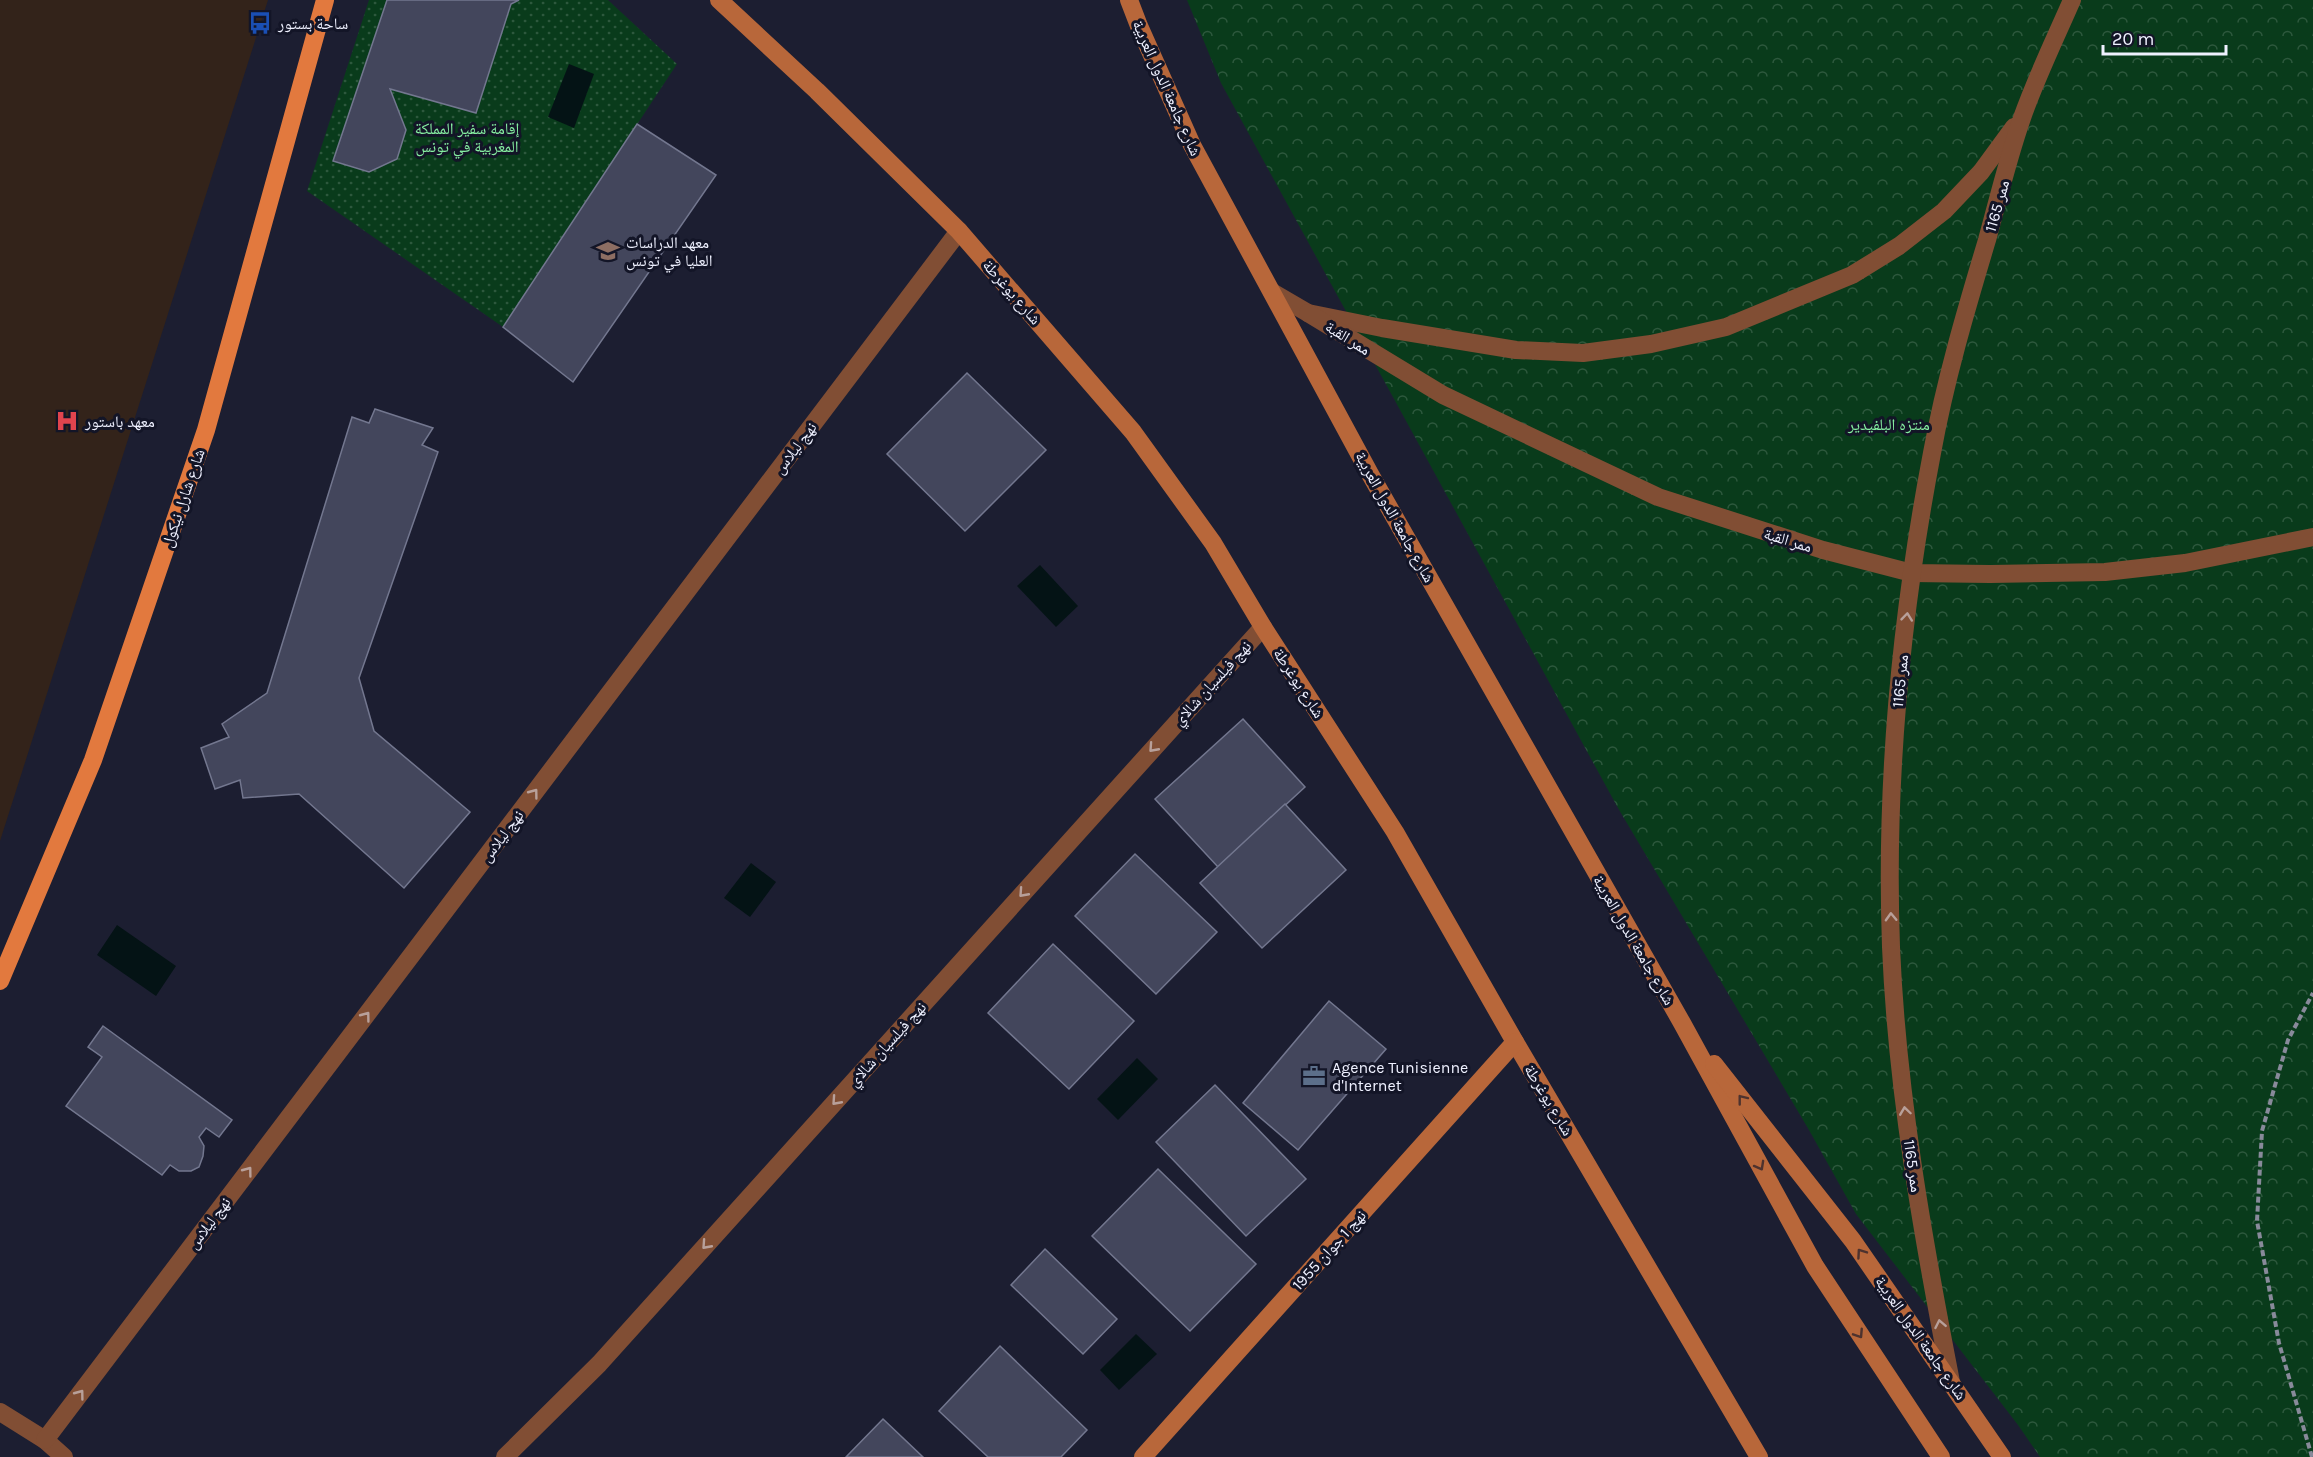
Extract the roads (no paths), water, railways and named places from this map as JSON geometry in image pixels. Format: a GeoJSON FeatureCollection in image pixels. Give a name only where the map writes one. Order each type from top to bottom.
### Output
{"type":"FeatureCollection","features":[{"type":"Feature","properties":{"kind":"main road","name":"شارع شارل نيكول"},"geometry":{"type":"LineString","coordinates":[[1,976],[93,760],[206,430],[325,0]]}},
{"type":"Feature","properties":{"kind":"street","name":"شارع يوغرطة"},"geometry":{"type":"LineString","coordinates":[[719,0],[817,91],[959,231],[1134,432],[1213,543],[1263,627],[1395,832],[1515,1042],[1759,1457]]}},
{"type":"Feature","properties":{"kind":"street","name":"شارع جامعة الدول العربية"},"geometry":{"type":"LineString","coordinates":[[1129,0],[1192,145],[1370,474],[1682,1023],[1815,1266],[1941,1457]]}},
{"type":"Feature","properties":{"kind":"street","name":"ممر 1165"},"geometry":{"type":"LineString","coordinates":[[1951,1382],[1930,1275],[1902,1092],[1892,951],[1891,833],[1895,733],[1912,573],[1932,451],[1966,312],[2022,117],[2072,0]]}},
{"type":"Feature","properties":{"kind":"street","name":"ممر القبة"},"geometry":{"type":"LineString","coordinates":[[1308,313],[1382,328],[1516,350],[1583,353],[1651,344],[1726,327],[1852,275],[1899,246],[1944,211],[1981,172],[2022,117]]}},
{"type":"Feature","properties":{"kind":"street","name":"نهج ليلاس"},"geometry":{"type":"LineString","coordinates":[[45,1440],[959,231]]}},
{"type":"Feature","properties":{"kind":"street","name":"ممر القبة"},"geometry":{"type":"LineString","coordinates":[[1272,292],[1443,395],[1658,497],[1823,550],[1912,573],[2105,572],[2185,563],[2313,537]]}},
{"type":"Feature","properties":{"kind":"street","name":"نهج فيلسيان شالاي"},"geometry":{"type":"LineString","coordinates":[[505,1457],[599,1364],[1263,627]]}},
{"type":"Feature","properties":{"kind":"street","name":"شارع جامعة الدول العربية"},"geometry":{"type":"LineString","coordinates":[[1682,1023],[1853,1241],[2002,1457]]}},
{"type":"Feature","properties":{"kind":"street","name":"نهج 1 جوان 1955"},"geometry":{"type":"LineString","coordinates":[[1143,1457],[1515,1042]]}},
{"type":"Feature","properties":{"kind":"street"},"geometry":{"type":"LineString","coordinates":[[0,1412],[45,1440],[64,1457]]}},
{"type":"Feature","properties":{"kind":"place","name":"ساحة بستور"},"geometry":{"type":"Point","coordinates":[260,23]}},
{"type":"Feature","properties":{"kind":"place","name":"معهد الدراسات العليا في تونس"},"geometry":{"type":"Point","coordinates":[608,251]}},
{"type":"Feature","properties":{"kind":"place","name":"معهد باستور"},"geometry":{"type":"Point","coordinates":[67,421]}},
{"type":"Feature","properties":{"kind":"place","name":"Agence Tunisienne d'Internet"},"geometry":{"type":"Point","coordinates":[1314,1076]}},
{"type":"Feature","properties":{"kind":"park label","name":"إقامة سفير المملكة المغربية في تونس"},"geometry":{"type":"Point","coordinates":[467,137]}},
{"type":"Feature","properties":{"kind":"park label","name":"منتزه البلفيدير"},"geometry":{"type":"Point","coordinates":[1889,424]}}]}
